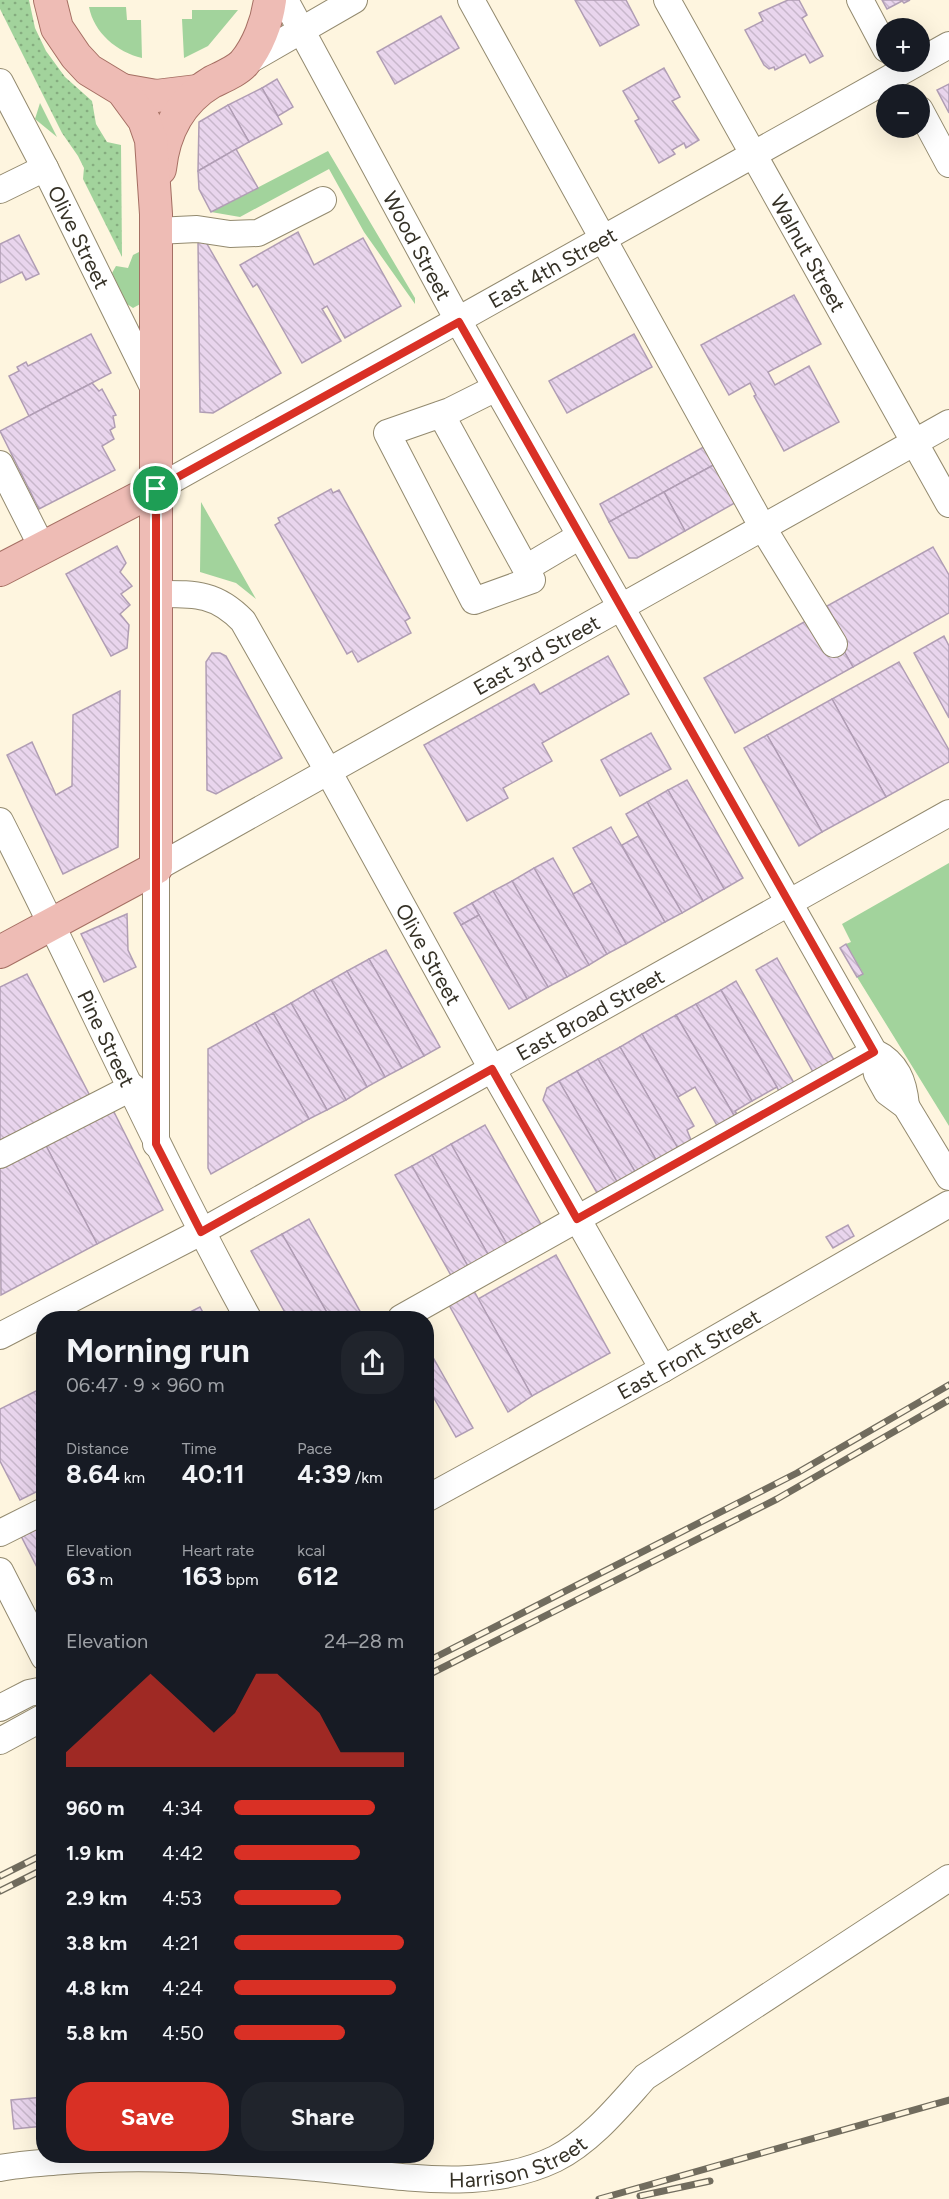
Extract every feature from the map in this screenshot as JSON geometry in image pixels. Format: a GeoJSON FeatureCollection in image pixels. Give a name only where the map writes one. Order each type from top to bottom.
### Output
{"type":"FeatureCollection","features":[{"type":"Feature","properties":{"kind":"main road"},"geometry":{"type":"LineString","coordinates":[[50,0],[57,28],[76,56],[89,70],[122,90],[156,96],[197,91]]}},
{"type":"Feature","properties":{"kind":"main road"},"geometry":{"type":"LineString","coordinates":[[156,223],[165,140],[181,109],[197,91],[243,64],[262,31],[270,0]]}},
{"type":"Feature","properties":{"kind":"main road"},"geometry":{"type":"LineString","coordinates":[[0,952],[156,868],[156,223],[149,130],[122,90]]}},
{"type":"Feature","properties":{"kind":"main road"},"geometry":{"type":"LineString","coordinates":[[0,570],[156,489]]}},
{"type":"Feature","properties":{"kind":"street","name":"Wood Street"},"geometry":{"type":"LineString","coordinates":[[285,0],[299,31],[459,322],[874,1052],[877,1074],[882,1083],[895,1100],[906,1106],[949,1177]]}},
{"type":"Feature","properties":{"kind":"street"},"geometry":{"type":"LineString","coordinates":[[243,64],[354,0]]}},
{"type":"Feature","properties":{"kind":"street"},"geometry":{"type":"LineString","coordinates":[[471,0],[763,528],[834,644]]}},
{"type":"Feature","properties":{"kind":"street","name":"Walnut Street"},"geometry":{"type":"LineString","coordinates":[[667,0],[949,504]]}},
{"type":"Feature","properties":{"kind":"street"},"geometry":{"type":"LineString","coordinates":[[860,0],[876,30]]}},
{"type":"Feature","properties":{"kind":"street","name":"East 4th Street"},"geometry":{"type":"LineString","coordinates":[[156,489],[459,322],[754,155],[901,76],[949,45]]}},
{"type":"Feature","properties":{"kind":"street","name":"Olive Street"},"geometry":{"type":"LineString","coordinates":[[0,82],[156,393]]}},
{"type":"Feature","properties":{"kind":"street"},"geometry":{"type":"LineString","coordinates":[[930,129],[949,164]]}},
{"type":"Feature","properties":{"kind":"street"},"geometry":{"type":"LineString","coordinates":[[0,190],[45,168]]}},
{"type":"Feature","properties":{"kind":"street"},"geometry":{"type":"LineString","coordinates":[[156,223],[251,234],[265,231],[323,200]]}},
{"type":"Feature","properties":{"kind":"street"},"geometry":{"type":"LineString","coordinates":[[441,414],[532,580],[474,601],[387,433],[441,414],[496,388]]}},
{"type":"Feature","properties":{"kind":"street","name":"East 3rd Street"},"geometry":{"type":"LineString","coordinates":[[156,868],[949,423]]}},
{"type":"Feature","properties":{"kind":"street"},"geometry":{"type":"LineString","coordinates":[[0,464],[43,549]]}},
{"type":"Feature","properties":{"kind":"street"},"geometry":{"type":"LineString","coordinates":[[526,568],[580,536]]}},
{"type":"Feature","properties":{"kind":"street","name":"Olive Street"},"geometry":{"type":"LineString","coordinates":[[156,594],[210,597],[228,606],[243,621],[492,1069],[663,1369]]}},
{"type":"Feature","properties":{"kind":"street","name":"East Broad Street"},"geometry":{"type":"LineString","coordinates":[[47,1311],[201,1232],[949,813]]}},
{"type":"Feature","properties":{"kind":"street","name":"Pine Street"},"geometry":{"type":"LineString","coordinates":[[0,820],[133,1087],[156,1144],[244,1311]]}},
{"type":"Feature","properties":{"kind":"street"},"geometry":{"type":"LineString","coordinates":[[156,868],[156,1144]]}},
{"type":"Feature","properties":{"kind":"street"},"geometry":{"type":"LineString","coordinates":[[413,1311],[874,1052]]}},
{"type":"Feature","properties":{"kind":"street"},"geometry":{"type":"LineString","coordinates":[[0,1155],[133,1087]]}},
{"type":"Feature","properties":{"kind":"street","name":"East Front Street"},"geometry":{"type":"LineString","coordinates":[[434,1495],[663,1369],[949,1204]]}},
{"type":"Feature","properties":{"kind":"street","name":"East Broad Street"},"geometry":{"type":"LineString","coordinates":[[0,1335],[36,1317]]}},
{"type":"Feature","properties":{"kind":"street"},"geometry":{"type":"LineString","coordinates":[[0,1533],[36,1515]]}},
{"type":"Feature","properties":{"kind":"street"},"geometry":{"type":"LineString","coordinates":[[0,1571],[36,1641]]}},
{"type":"Feature","properties":{"kind":"street"},"geometry":{"type":"LineString","coordinates":[[0,1708],[28,1693],[36,1692]]}},
{"type":"Feature","properties":{"kind":"street"},"geometry":{"type":"LineString","coordinates":[[0,1741],[36,1721]]}},
{"type":"Feature","properties":{"kind":"street","name":"Harrison Street"},"geometry":{"type":"LineString","coordinates":[[263,2163],[467,2180],[534,2167],[553,2160],[577,2145],[605,2120],[645,2077],[949,1878]]}},
{"type":"Feature","properties":{"kind":"street","name":"Harrison Street"},"geometry":{"type":"LineString","coordinates":[[0,2168],[54,2163]]}},
{"type":"Feature","properties":{"kind":"green space"},"geometry":{"type":"Polygon","coordinates":[[[0,0],[29,0],[35,28],[46,51],[65,77],[92,101],[96,124],[107,142],[121,145],[122,257],[83,179],[84,168],[62,133],[0,9],[0,0]]]}},
{"type":"Feature","properties":{"kind":"green space"},"geometry":{"type":"Polygon","coordinates":[[[89,7],[126,7],[127,20],[141,20],[142,58],[124,51],[108,40],[96,25],[89,7]]]}},
{"type":"Feature","properties":{"kind":"green space"},"geometry":{"type":"Polygon","coordinates":[[[192,10],[238,10],[208,46],[184,58],[182,19],[192,19],[192,10]]]}},
{"type":"Feature","properties":{"kind":"green space"},"geometry":{"type":"Polygon","coordinates":[[[40,103],[57,137],[35,119],[40,103]]]}},
{"type":"Feature","properties":{"kind":"green space"},"geometry":{"type":"Polygon","coordinates":[[[328,151],[415,298],[415,304],[364,232],[329,169],[240,217],[211,212],[328,151]]]}},
{"type":"Feature","properties":{"kind":"green space"},"geometry":{"type":"Polygon","coordinates":[[[141,251],[144,302],[133,308],[127,304],[112,273],[116,266],[128,268],[133,255],[141,251]]]}},
{"type":"Feature","properties":{"kind":"green space"},"geometry":{"type":"Polygon","coordinates":[[[201,502],[256,599],[236,583],[200,572],[201,502]]]}},
{"type":"Feature","properties":{"kind":"green space"},"geometry":{"type":"Polygon","coordinates":[[[949,863],[949,1126],[857,977],[863,973],[846,944],[851,942],[842,924],[949,863]]]}},
{"type":"Feature","properties":{"kind":"building"},"geometry":{"type":"Polygon","coordinates":[[[575,0],[626,0],[639,25],[600,46],[575,0]]]}},
{"type":"Feature","properties":{"kind":"building"},"geometry":{"type":"Polygon","coordinates":[[[788,0],[799,0],[807,15],[802,18],[823,56],[810,63],[805,54],[775,70],[774,67],[769,69],[764,65],[745,30],[763,21],[759,13],[788,0]]]}},
{"type":"Feature","properties":{"kind":"building"},"geometry":{"type":"Polygon","coordinates":[[[882,0],[910,0],[904,3],[902,1],[887,9],[882,0]]]}},
{"type":"Feature","properties":{"kind":"building"},"geometry":{"type":"Polygon","coordinates":[[[441,16],[459,48],[395,84],[377,52],[441,16]]]}},
{"type":"Feature","properties":{"kind":"building"},"geometry":{"type":"Polygon","coordinates":[[[664,68],[680,97],[672,101],[699,140],[686,148],[684,143],[672,150],[675,154],[659,163],[635,121],[639,119],[623,91],[664,68]]]}},
{"type":"Feature","properties":{"kind":"building"},"geometry":{"type":"Polygon","coordinates":[[[277,79],[293,107],[278,116],[262,88],[277,79]]]}},
{"type":"Feature","properties":{"kind":"building"},"geometry":{"type":"Polygon","coordinates":[[[949,84],[949,113],[937,90],[949,84]]]}},
{"type":"Feature","properties":{"kind":"building"},"geometry":{"type":"Polygon","coordinates":[[[262,88],[282,124],[249,142],[228,105],[262,88]]]}},
{"type":"Feature","properties":{"kind":"building"},"geometry":{"type":"Polygon","coordinates":[[[228,105],[249,142],[198,171],[199,122],[228,105]]]}},
{"type":"Feature","properties":{"kind":"building"},"geometry":{"type":"Polygon","coordinates":[[[236,149],[258,188],[211,212],[199,189],[198,171],[236,149]]]}},
{"type":"Feature","properties":{"kind":"building"},"geometry":{"type":"Polygon","coordinates":[[[298,232],[314,265],[363,238],[401,306],[345,338],[327,306],[322,309],[341,341],[302,363],[257,284],[253,287],[240,265],[298,232]]]}},
{"type":"Feature","properties":{"kind":"building"},"geometry":{"type":"Polygon","coordinates":[[[19,235],[39,274],[26,280],[22,272],[0,283],[0,244],[19,235]]]}},
{"type":"Feature","properties":{"kind":"building"},"geometry":{"type":"Polygon","coordinates":[[[203,237],[281,373],[213,413],[200,412],[198,241],[203,237]]]}},
{"type":"Feature","properties":{"kind":"building"},"geometry":{"type":"Polygon","coordinates":[[[794,295],[821,344],[768,372],[775,385],[809,366],[839,422],[784,451],[754,396],[756,395],[750,383],[729,395],[701,345],[794,295]]]}},
{"type":"Feature","properties":{"kind":"building"},"geometry":{"type":"Polygon","coordinates":[[[91,334],[111,373],[29,416],[9,376],[19,371],[17,367],[26,362],[28,366],[91,334]]]}},
{"type":"Feature","properties":{"kind":"building"},"geometry":{"type":"Polygon","coordinates":[[[634,334],[652,367],[567,413],[549,381],[634,334]]]}},
{"type":"Feature","properties":{"kind":"building"},"geometry":{"type":"Polygon","coordinates":[[[92,383],[99,391],[102,389],[116,415],[113,416],[115,427],[110,430],[114,439],[102,446],[115,470],[39,509],[0,431],[92,383]]]}},
{"type":"Feature","properties":{"kind":"building"},"geometry":{"type":"Polygon","coordinates":[[[709,444],[719,462],[609,522],[600,504],[709,444]]]}},
{"type":"Feature","properties":{"kind":"building"},"geometry":{"type":"Polygon","coordinates":[[[719,462],[740,500],[685,531],[664,492],[719,462]]]}},
{"type":"Feature","properties":{"kind":"building"},"geometry":{"type":"Polygon","coordinates":[[[331,489],[333,493],[339,490],[410,618],[405,621],[411,633],[358,662],[352,651],[347,654],[275,525],[280,522],[278,518],[331,489]]]}},
{"type":"Feature","properties":{"kind":"building"},"geometry":{"type":"Polygon","coordinates":[[[664,492],[685,531],[637,558],[629,558],[609,522],[664,492]]]}},
{"type":"Feature","properties":{"kind":"building"},"geometry":{"type":"Polygon","coordinates":[[[117,546],[126,563],[120,572],[132,586],[121,594],[130,605],[120,614],[129,625],[127,648],[111,656],[66,574],[117,546]]]}},
{"type":"Feature","properties":{"kind":"building"},"geometry":{"type":"Polygon","coordinates":[[[933,547],[949,575],[949,613],[853,667],[841,646],[847,642],[827,606],[933,547]]]}},
{"type":"Feature","properties":{"kind":"building"},"geometry":{"type":"Polygon","coordinates":[[[813,617],[841,646],[853,667],[735,733],[704,678],[813,617]]]}},
{"type":"Feature","properties":{"kind":"building"},"geometry":{"type":"Polygon","coordinates":[[[944,636],[949,646],[949,718],[914,653],[944,636]]]}},
{"type":"Feature","properties":{"kind":"building"},"geometry":{"type":"Polygon","coordinates":[[[212,653],[226,656],[282,758],[216,794],[207,790],[206,662],[212,653]]]}},
{"type":"Feature","properties":{"kind":"building"},"geometry":{"type":"Polygon","coordinates":[[[608,656],[629,694],[542,743],[552,761],[503,788],[508,798],[467,821],[424,745],[534,684],[540,694],[608,656]]]}},
{"type":"Feature","properties":{"kind":"building"},"geometry":{"type":"Polygon","coordinates":[[[899,662],[949,750],[949,762],[886,797],[832,699],[899,662]]]}},
{"type":"Feature","properties":{"kind":"building"},"geometry":{"type":"Polygon","coordinates":[[[120,691],[118,847],[63,874],[7,755],[32,742],[56,795],[72,786],[73,715],[120,691]]]}},
{"type":"Feature","properties":{"kind":"building"},"geometry":{"type":"Polygon","coordinates":[[[832,699],[886,797],[822,832],[767,735],[832,699]]]}},
{"type":"Feature","properties":{"kind":"building"},"geometry":{"type":"Polygon","coordinates":[[[651,733],[671,769],[620,796],[601,760],[651,733]]]}},
{"type":"Feature","properties":{"kind":"building"},"geometry":{"type":"Polygon","coordinates":[[[767,735],[822,832],[799,846],[744,748],[767,735]]]}},
{"type":"Feature","properties":{"kind":"building"},"geometry":{"type":"Polygon","coordinates":[[[687,780],[743,878],[724,889],[668,790],[687,780]]]}},
{"type":"Feature","properties":{"kind":"building"},"geometry":{"type":"Polygon","coordinates":[[[668,790],[724,889],[703,901],[647,802],[668,790]]]}},
{"type":"Feature","properties":{"kind":"building"},"geometry":{"type":"Polygon","coordinates":[[[647,802],[703,901],[682,913],[626,814],[647,802]]]}},
{"type":"Feature","properties":{"kind":"building"},"geometry":{"type":"Polygon","coordinates":[[[611,827],[665,922],[626,944],[573,848],[611,827]]]}},
{"type":"Feature","properties":{"kind":"building"},"geometry":{"type":"Polygon","coordinates":[[[638,836],[682,913],[665,922],[622,845],[638,836]]]}},
{"type":"Feature","properties":{"kind":"building"},"geometry":{"type":"Polygon","coordinates":[[[553,858],[607,954],[589,965],[534,868],[553,858]]]}},
{"type":"Feature","properties":{"kind":"building"},"geometry":{"type":"Polygon","coordinates":[[[534,868],[589,965],[567,977],[512,881],[534,868]]]}},
{"type":"Feature","properties":{"kind":"building"},"geometry":{"type":"Polygon","coordinates":[[[512,881],[567,977],[548,987],[493,891],[512,881]]]}},
{"type":"Feature","properties":{"kind":"building"},"geometry":{"type":"Polygon","coordinates":[[[592,883],[626,944],[607,954],[573,894],[592,883]]]}},
{"type":"Feature","properties":{"kind":"building"},"geometry":{"type":"Polygon","coordinates":[[[493,891],[548,987],[527,999],[472,903],[493,891]]]}},
{"type":"Feature","properties":{"kind":"building"},"geometry":{"type":"Polygon","coordinates":[[[472,903],[479,915],[461,925],[454,913],[472,903]]]}},
{"type":"Feature","properties":{"kind":"building"},"geometry":{"type":"Polygon","coordinates":[[[127,914],[128,950],[136,967],[104,982],[81,934],[127,914]]]}},
{"type":"Feature","properties":{"kind":"building"},"geometry":{"type":"Polygon","coordinates":[[[479,915],[527,999],[509,1009],[461,925],[479,915]]]}},
{"type":"Feature","properties":{"kind":"building"},"geometry":{"type":"Polygon","coordinates":[[[846,944],[863,974],[857,977],[840,948],[846,944]]]}},
{"type":"Feature","properties":{"kind":"building"},"geometry":{"type":"Polygon","coordinates":[[[386,950],[440,1047],[424,1056],[369,959],[386,950]]]}},
{"type":"Feature","properties":{"kind":"building"},"geometry":{"type":"Polygon","coordinates":[[[777,958],[834,1060],[813,1072],[756,970],[777,958]]]}},
{"type":"Feature","properties":{"kind":"building"},"geometry":{"type":"Polygon","coordinates":[[[369,959],[424,1056],[402,1068],[347,971],[369,959]]]}},
{"type":"Feature","properties":{"kind":"building"},"geometry":{"type":"Polygon","coordinates":[[[347,971],[402,1068],[385,1077],[331,980],[347,971]]]}},
{"type":"Feature","properties":{"kind":"building"},"geometry":{"type":"Polygon","coordinates":[[[27,974],[90,1096],[0,1141],[0,987],[27,974]]]}},
{"type":"Feature","properties":{"kind":"building"},"geometry":{"type":"Polygon","coordinates":[[[331,980],[385,1077],[367,1087],[313,990],[331,980]]]}},
{"type":"Feature","properties":{"kind":"building"},"geometry":{"type":"Polygon","coordinates":[[[736,981],[794,1083],[779,1091],[721,990],[736,981]]]}},
{"type":"Feature","properties":{"kind":"building"},"geometry":{"type":"Polygon","coordinates":[[[313,990],[367,1087],[346,1100],[291,1003],[313,990]]]}},
{"type":"Feature","properties":{"kind":"building"},"geometry":{"type":"Polygon","coordinates":[[[721,990],[777,1087],[752,1101],[696,1004],[721,990]]]}},
{"type":"Feature","properties":{"kind":"building"},"geometry":{"type":"Polygon","coordinates":[[[291,1003],[346,1100],[327,1110],[273,1013],[291,1003]]]}},
{"type":"Feature","properties":{"kind":"building"},"geometry":{"type":"Polygon","coordinates":[[[696,1004],[752,1101],[735,1111],[739,1117],[736,1119],[676,1015],[696,1004]]]}},
{"type":"Feature","properties":{"kind":"building"},"geometry":{"type":"Polygon","coordinates":[[[273,1013],[327,1110],[309,1119],[255,1023],[273,1013]]]}},
{"type":"Feature","properties":{"kind":"building"},"geometry":{"type":"Polygon","coordinates":[[[676,1015],[736,1119],[719,1129],[695,1087],[678,1097],[642,1034],[676,1015]]]}},
{"type":"Feature","properties":{"kind":"building"},"geometry":{"type":"Polygon","coordinates":[[[255,1023],[309,1119],[211,1174],[208,1168],[208,1049],[255,1023]]]}},
{"type":"Feature","properties":{"kind":"building"},"geometry":{"type":"Polygon","coordinates":[[[642,1034],[694,1126],[687,1130],[693,1145],[680,1152],[620,1047],[642,1034]]]}},
{"type":"Feature","properties":{"kind":"building"},"geometry":{"type":"Polygon","coordinates":[[[620,1047],[680,1152],[659,1165],[598,1059],[620,1047]]]}},
{"type":"Feature","properties":{"kind":"building"},"geometry":{"type":"Polygon","coordinates":[[[598,1059],[659,1165],[638,1177],[577,1071],[598,1059]]]}},
{"type":"Feature","properties":{"kind":"building"},"geometry":{"type":"Polygon","coordinates":[[[577,1071],[638,1177],[620,1187],[559,1081],[577,1071]]]}},
{"type":"Feature","properties":{"kind":"building"},"geometry":{"type":"Polygon","coordinates":[[[559,1081],[620,1187],[600,1198],[543,1100],[547,1088],[559,1081]]]}},
{"type":"Feature","properties":{"kind":"building"},"geometry":{"type":"Polygon","coordinates":[[[110,1104],[163,1210],[97,1244],[42,1138],[110,1104]]]}},
{"type":"Feature","properties":{"kind":"building"},"geometry":{"type":"Polygon","coordinates":[[[485,1125],[543,1228],[509,1248],[451,1144],[485,1125]]]}},
{"type":"Feature","properties":{"kind":"building"},"geometry":{"type":"Polygon","coordinates":[[[42,1138],[97,1244],[1,1295],[0,1160],[42,1138]]]}},
{"type":"Feature","properties":{"kind":"building"},"geometry":{"type":"Polygon","coordinates":[[[451,1144],[509,1248],[490,1258],[432,1155],[451,1144]]]}},
{"type":"Feature","properties":{"kind":"building"},"geometry":{"type":"Polygon","coordinates":[[[432,1155],[490,1258],[470,1270],[412,1166],[432,1155]]]}},
{"type":"Feature","properties":{"kind":"building"},"geometry":{"type":"Polygon","coordinates":[[[412,1166],[470,1270],[453,1279],[395,1175],[412,1166]]]}},
{"type":"Feature","properties":{"kind":"building"},"geometry":{"type":"Polygon","coordinates":[[[309,1219],[360,1311],[326,1311],[282,1234],[309,1219]]]}},
{"type":"Feature","properties":{"kind":"building"},"geometry":{"type":"Polygon","coordinates":[[[848,1225],[854,1236],[833,1248],[826,1237],[848,1225]]]}},
{"type":"Feature","properties":{"kind":"building"},"geometry":{"type":"Polygon","coordinates":[[[282,1234],[326,1311],[284,1311],[251,1251],[282,1234]]]}},
{"type":"Feature","properties":{"kind":"building"},"geometry":{"type":"Polygon","coordinates":[[[556,1255],[610,1353],[532,1396],[478,1299],[556,1255]]]}},
{"type":"Feature","properties":{"kind":"building"},"geometry":{"type":"Polygon","coordinates":[[[474,1291],[532,1396],[508,1412],[449,1305],[474,1291]]]}},
{"type":"Feature","properties":{"kind":"building"},"geometry":{"type":"Polygon","coordinates":[[[434,1359],[473,1428],[456,1437],[434,1398],[434,1359]]]}},
{"type":"Feature","properties":{"kind":"building"},"geometry":{"type":"Polygon","coordinates":[[[36,1391],[36,1492],[20,1500],[0,1461],[0,1409],[36,1391]]]}},
{"type":"Feature","properties":{"kind":"building"},"geometry":{"type":"Polygon","coordinates":[[[36,1524],[36,1565],[19,1532],[36,1524]]]}},
{"type":"Feature","properties":{"kind":"building"},"geometry":{"type":"Polygon","coordinates":[[[36,2098],[36,2127],[14,2129],[11,2100],[36,2098]]]}},
{"type":"Feature","properties":{"kind":"railway"},"geometry":{"type":"LineString","coordinates":[[434,1658],[797,1473],[949,1385]]}},
{"type":"Feature","properties":{"kind":"railway"},"geometry":{"type":"LineString","coordinates":[[434,1672],[777,1499],[949,1400]]}},
{"type":"Feature","properties":{"kind":"railway"},"geometry":{"type":"LineString","coordinates":[[0,1876],[36,1858]]}},
{"type":"Feature","properties":{"kind":"railway"},"geometry":{"type":"LineString","coordinates":[[0,1891],[36,1873]]}},
{"type":"Feature","properties":{"kind":"railway"},"geometry":{"type":"LineString","coordinates":[[599,2199],[949,2100]]}},
{"type":"Feature","properties":{"kind":"railway"},"geometry":{"type":"LineString","coordinates":[[640,2196],[710,2181]]}},
{"type":"Feature","properties":{"kind":"route"},"geometry":{"type":"LineString","coordinates":[[459,322],[874,1052],[577,1219],[492,1069],[201,1232],[156,1144],[156,489],[459,322]]}}]}
